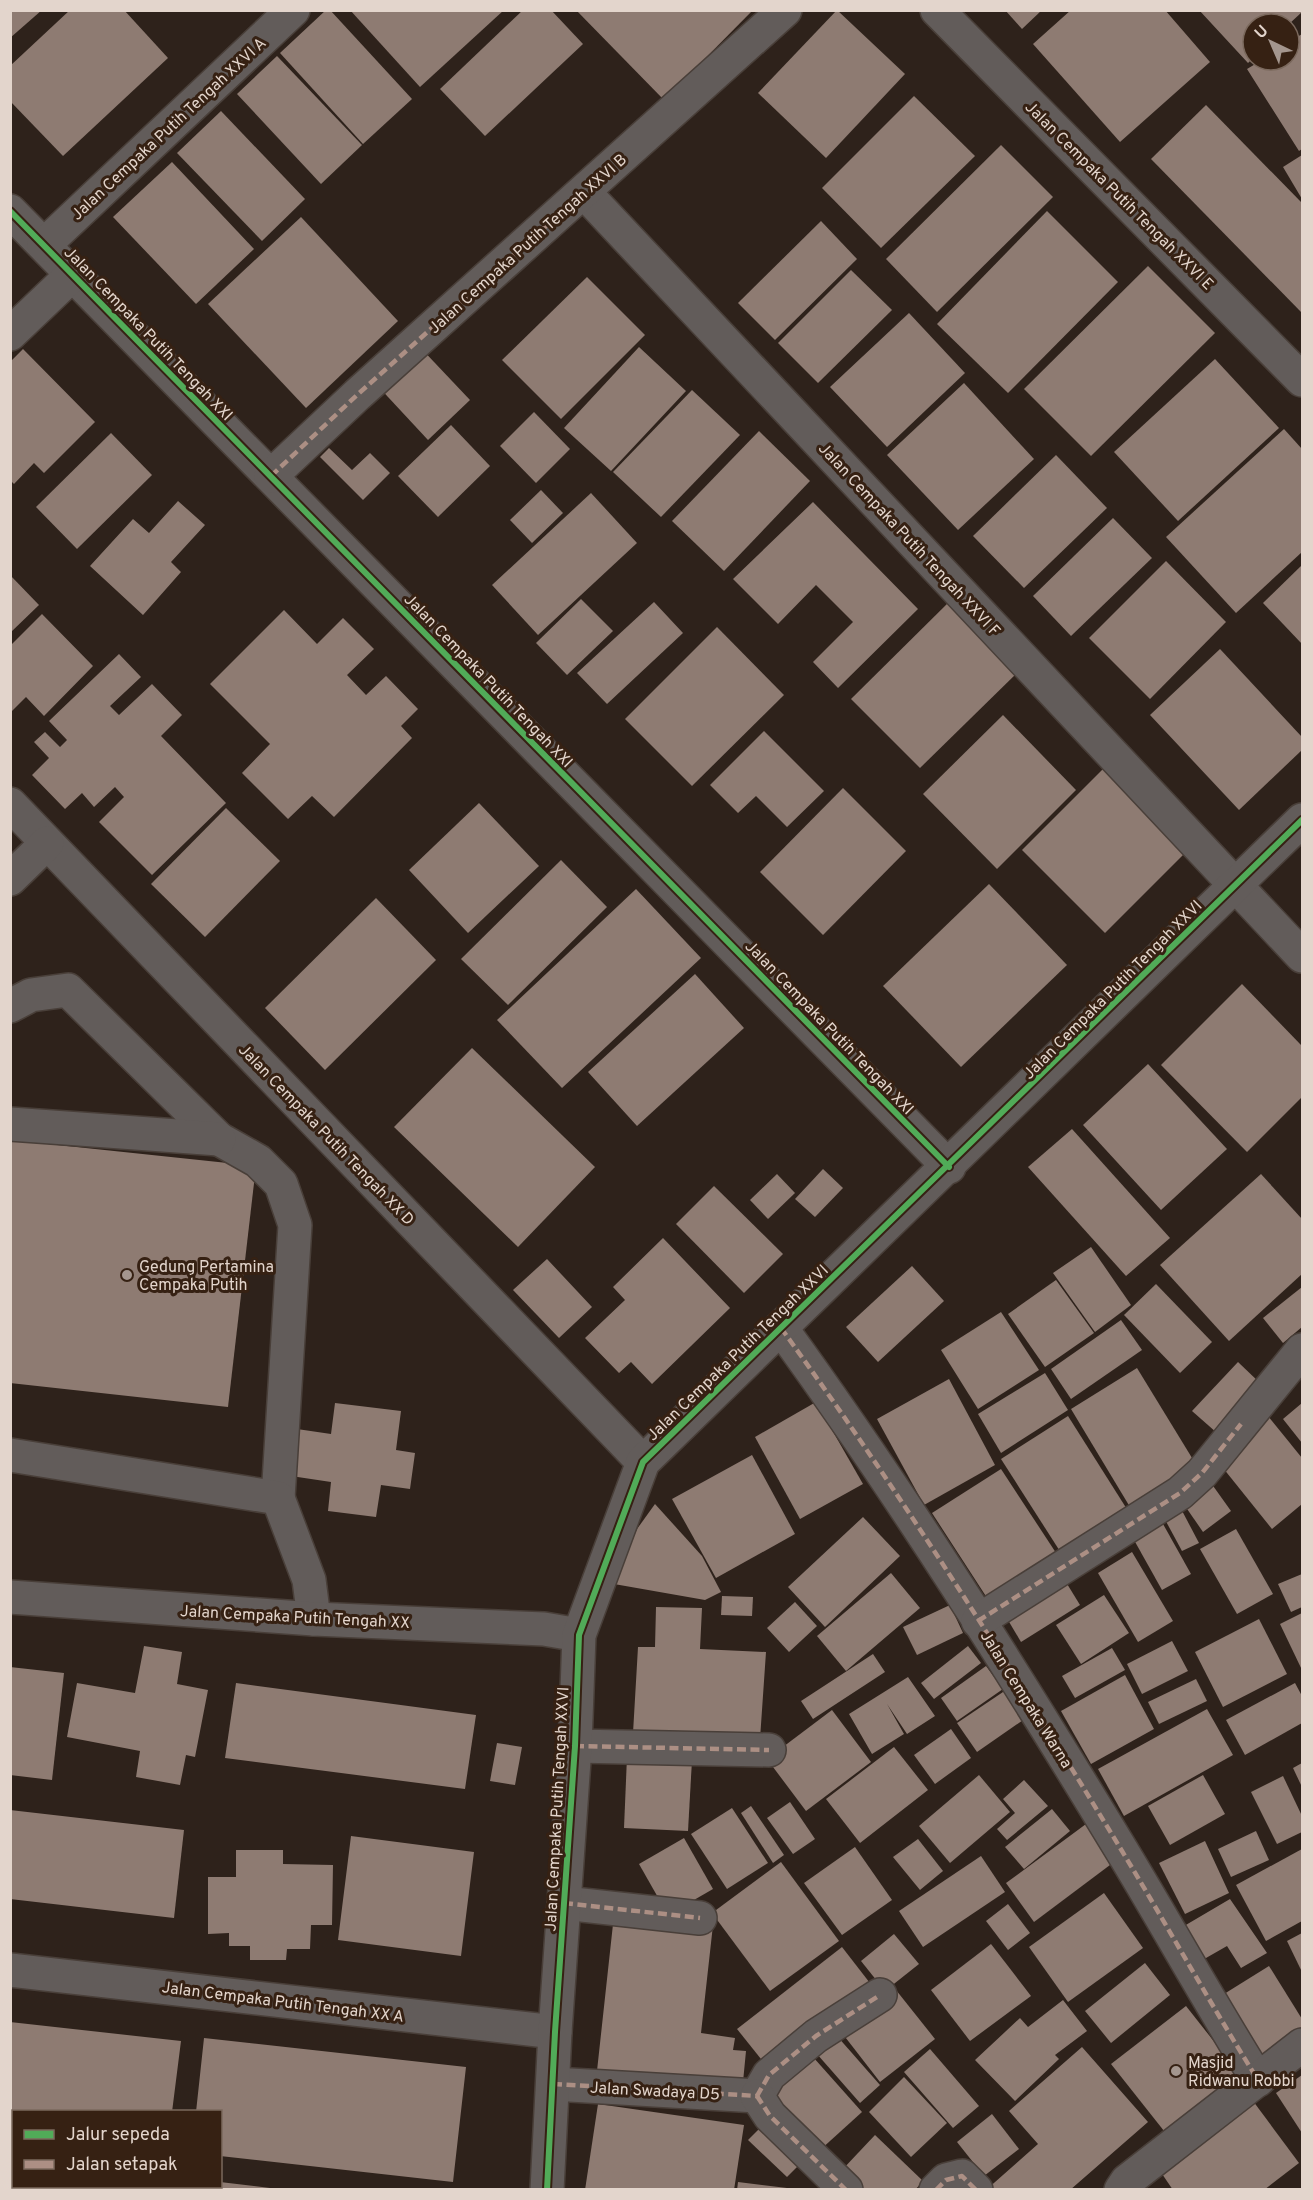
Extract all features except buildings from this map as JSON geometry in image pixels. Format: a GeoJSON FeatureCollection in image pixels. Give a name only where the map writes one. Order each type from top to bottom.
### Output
{"type":"FeatureCollection","features":[{"type":"Feature","properties":{"kind":"street","name":"Jalan Cempaka Putih Tengah XXVI A"},"geometry":{"type":"LineString","coordinates":[[44,245],[294,10]]}},
{"type":"Feature","properties":{"kind":"street","name":"Jalan Cempaka Putih Tengah XXVI B"},"geometry":{"type":"LineString","coordinates":[[271,476],[357,395],[785,10]]}},
{"type":"Feature","properties":{"kind":"street","name":"Jalan Cempaka Putih Tengah XXVI E"},"geometry":{"type":"LineString","coordinates":[[936,10],[1302,380]]}},
{"type":"Feature","properties":{"kind":"street","name":"Jalan Cempaka Putih Tengah XXVI F"},"geometry":{"type":"LineString","coordinates":[[584,192],[1302,956]]}},
{"type":"Feature","properties":{"kind":"street","name":"Jalan Cempaka Putih Tengah XXI"},"geometry":{"type":"LineString","coordinates":[[10,211],[949,1167]]}},
{"type":"Feature","properties":{"kind":"street"},"geometry":{"type":"LineString","coordinates":[[10,334],[73,274]]}},
{"type":"Feature","properties":{"kind":"street","name":"Jalan Cempaka Putih Tengah XX D"},"geometry":{"type":"LineString","coordinates":[[10,804],[644,1462]]}},
{"type":"Feature","properties":{"kind":"street","name":"Jalan Cempaka Putih Tengah XXVI"},"geometry":{"type":"LineString","coordinates":[[548,2190],[555,2032],[575,1746],[579,1635],[644,1462],[949,1167],[1302,820]]}},
{"type":"Feature","properties":{"kind":"street"},"geometry":{"type":"LineString","coordinates":[[10,879],[47,843]]}},
{"type":"Feature","properties":{"kind":"street"},"geometry":{"type":"LineString","coordinates":[[10,1006],[31,995],[68,990],[219,1139],[258,1161],[281,1184],[295,1225],[278,1497],[309,1580],[315,1619]]}},
{"type":"Feature","properties":{"kind":"street"},"geometry":{"type":"LineString","coordinates":[[10,1124],[219,1139]]}},
{"type":"Feature","properties":{"kind":"street","name":"Jalan Cempaka Warna"},"geometry":{"type":"LineString","coordinates":[[781,1328],[978,1621],[1123,1853],[1207,2000],[1258,2080]]}},
{"type":"Feature","properties":{"kind":"street"},"geometry":{"type":"LineString","coordinates":[[978,1621],[1180,1493],[1202,1473],[1302,1350]]}},
{"type":"Feature","properties":{"kind":"street"},"geometry":{"type":"LineString","coordinates":[[10,1455],[278,1497]]}},
{"type":"Feature","properties":{"kind":"street","name":"Jalan Cempaka Putih Tengah XX"},"geometry":{"type":"LineString","coordinates":[[10,1597],[315,1619],[544,1629],[579,1635]]}},
{"type":"Feature","properties":{"kind":"street"},"geometry":{"type":"LineString","coordinates":[[575,1746],[769,1750]]}},
{"type":"Feature","properties":{"kind":"street"},"geometry":{"type":"LineString","coordinates":[[564,1903],[700,1918]]}},
{"type":"Feature","properties":{"kind":"street","name":"Jalan Cempaka Putih Tengah XX A"},"geometry":{"type":"LineString","coordinates":[[10,1970],[555,2032]]}},
{"type":"Feature","properties":{"kind":"street"},"geometry":{"type":"LineString","coordinates":[[846,2190],[770,2116],[757,2096],[768,2075],[816,2036],[880,1995]]}},
{"type":"Feature","properties":{"kind":"street"},"geometry":{"type":"LineString","coordinates":[[1121,2190],[1127,2181],[1302,2045]]}},
{"type":"Feature","properties":{"kind":"street","name":"Jalan Swadaya D5"},"geometry":{"type":"LineString","coordinates":[[553,2084],[757,2096]]}},
{"type":"Feature","properties":{"kind":"street"},"geometry":{"type":"LineString","coordinates":[[936,2190],[946,2180],[962,2176],[976,2190]]}},
{"type":"Feature","properties":{"kind":"marked path"},"geometry":{"type":"LineString","coordinates":[[271,476],[357,395],[584,192]]}},
{"type":"Feature","properties":{"kind":"marked path"},"geometry":{"type":"LineString","coordinates":[[781,1328],[871,1456],[999,1652],[1122,1851],[1258,2080]]}},
{"type":"Feature","properties":{"kind":"marked path"},"geometry":{"type":"LineString","coordinates":[[978,1621],[1180,1493],[1202,1473],[1241,1424]]}},
{"type":"Feature","properties":{"kind":"marked path"},"geometry":{"type":"LineString","coordinates":[[575,1746],[769,1750]]}},
{"type":"Feature","properties":{"kind":"marked path"},"geometry":{"type":"LineString","coordinates":[[564,1903],[700,1918]]}},
{"type":"Feature","properties":{"kind":"marked path"},"geometry":{"type":"LineString","coordinates":[[757,2096],[769,2075],[816,2036],[880,1995]]}},
{"type":"Feature","properties":{"kind":"marked path"},"geometry":{"type":"LineString","coordinates":[[553,2084],[757,2096]]}},
{"type":"Feature","properties":{"kind":"marked path"},"geometry":{"type":"LineString","coordinates":[[757,2096],[770,2116],[846,2190]]}},
{"type":"Feature","properties":{"kind":"marked path"},"geometry":{"type":"LineString","coordinates":[[936,2190],[946,2180],[962,2176],[976,2190]]}},
{"type":"Feature","properties":{"kind":"cycle path"},"geometry":{"type":"LineString","coordinates":[[10,211],[949,1167]]}},
{"type":"Feature","properties":{"kind":"cycle path"},"geometry":{"type":"LineString","coordinates":[[547,2190],[555,2032],[575,1746],[579,1635],[643,1462],[1302,820]]}},
{"type":"Feature","properties":{"kind":"place","name":"Gedung Pertamina Cempaka Putih"},"geometry":{"type":"Point","coordinates":[127,1275]}},
{"type":"Feature","properties":{"kind":"place","name":"Masjid Ridwanu Robbi"},"geometry":{"type":"Point","coordinates":[1176,2071]}}]}
